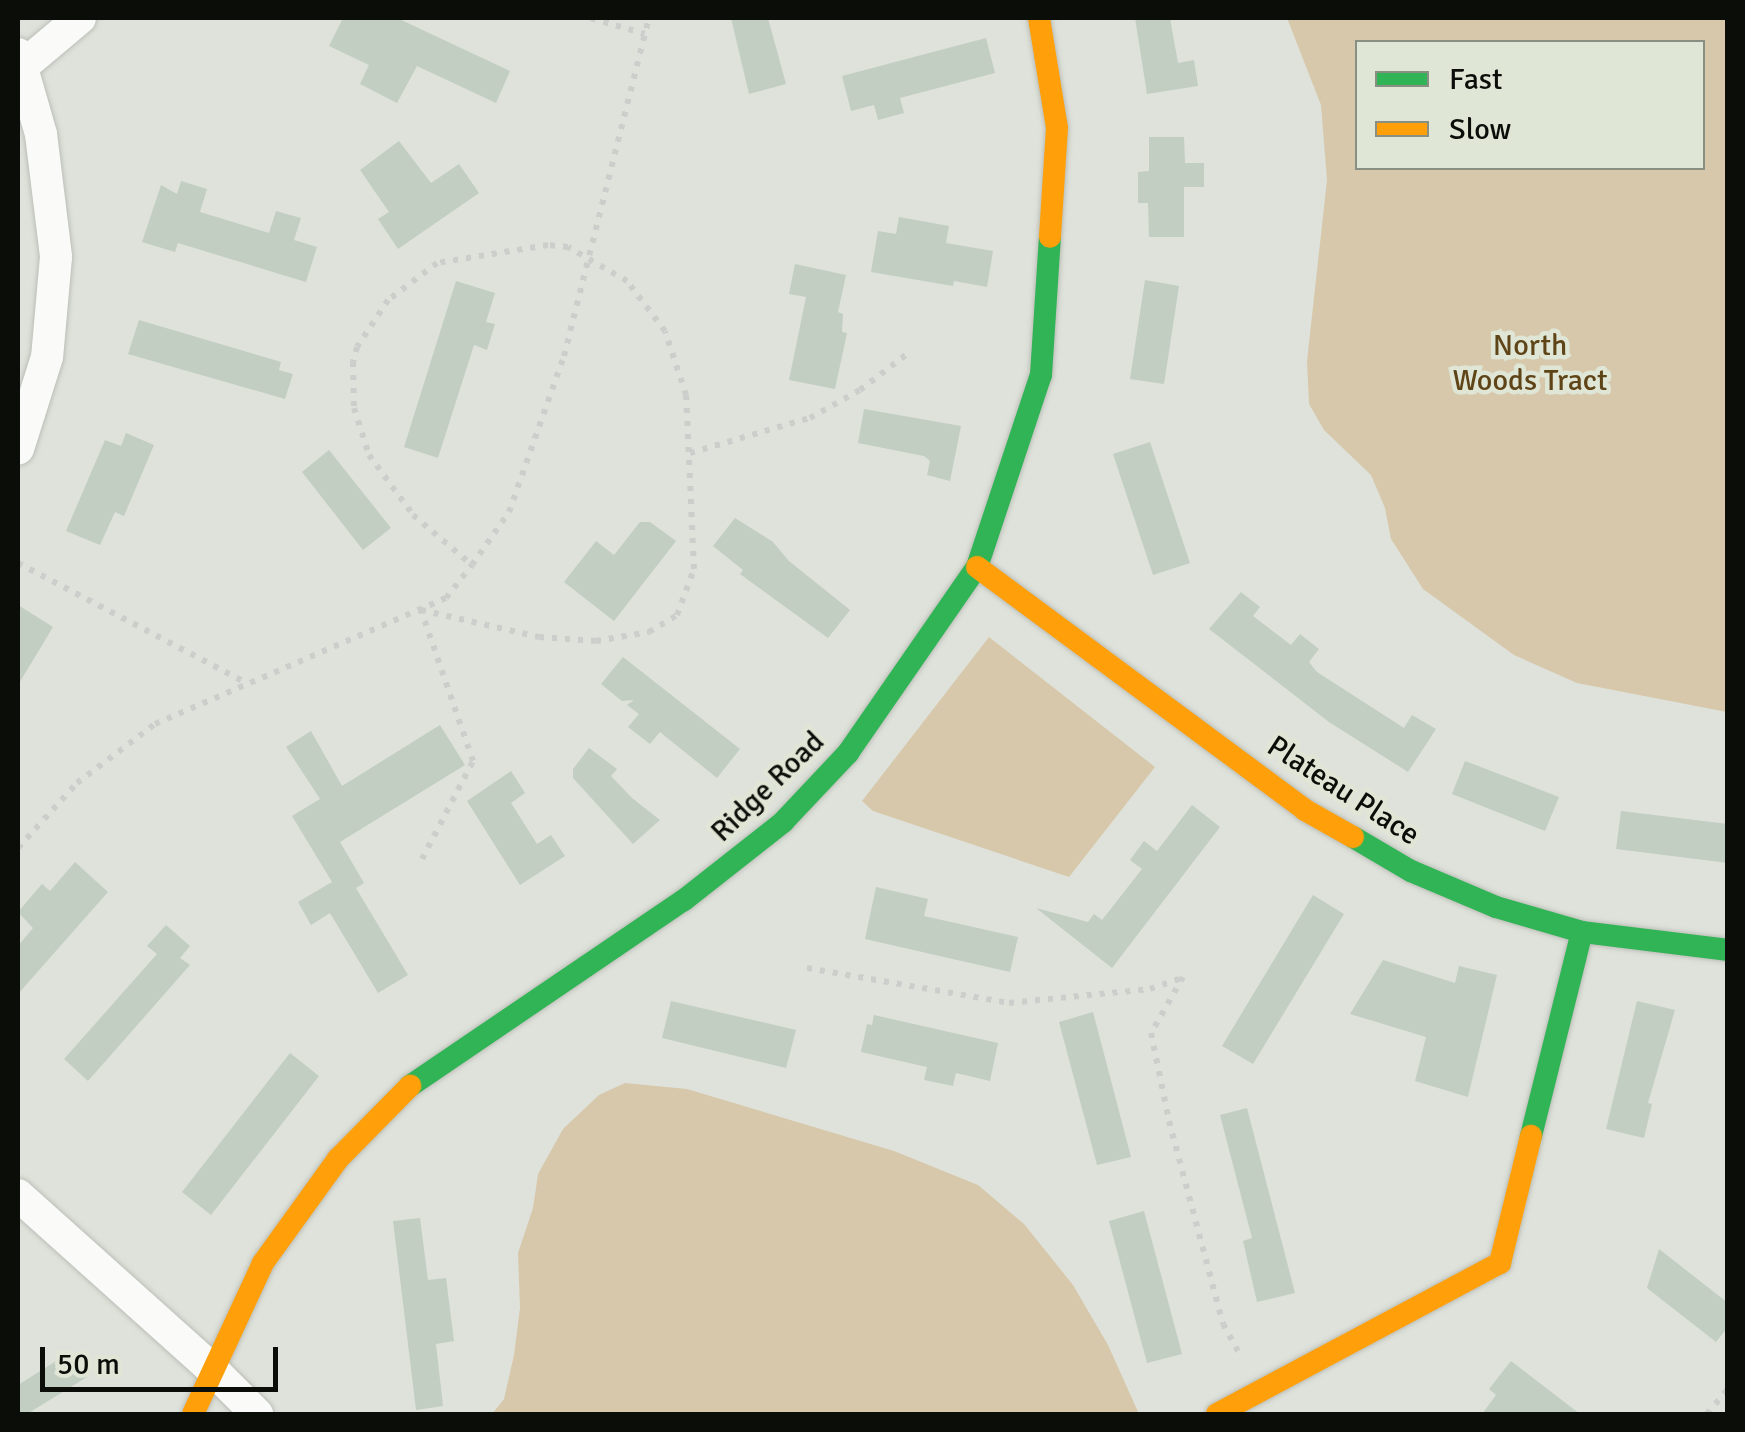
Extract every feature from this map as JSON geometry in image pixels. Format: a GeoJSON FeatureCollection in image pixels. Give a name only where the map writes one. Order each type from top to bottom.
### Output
{"type":"FeatureCollection","features":[{"type":"Feature","properties":{"kind":"street"},"geometry":{"type":"LineString","coordinates":[[18,449],[46,357],[56,257],[29,137],[20,60],[80,18]]}},
{"type":"Feature","properties":{"kind":"street","name":"Ridge Road"},"geometry":{"type":"LineString","coordinates":[[193,1414],[263,1263],[351,1144],[408,1088],[452,1054],[684,900],[783,822],[848,753],[977,567],[1040,375],[1057,128],[1039,18]]}},
{"type":"Feature","properties":{"kind":"street","name":"Plateau Place"},"geometry":{"type":"LineString","coordinates":[[977,567],[1348,837],[1455,891],[1582,932],[1728,950]]}},
{"type":"Feature","properties":{"kind":"street"},"geometry":{"type":"LineString","coordinates":[[1217,1414],[1500,1263],[1582,932]]}},
{"type":"Feature","properties":{"kind":"street"},"geometry":{"type":"LineString","coordinates":[[18,1196],[212,1369],[256,1414]]}},
{"type":"Feature","properties":{"kind":"path"},"geometry":{"type":"LineString","coordinates":[[591,18],[645,34]]}},
{"type":"Feature","properties":{"kind":"path"},"geometry":{"type":"LineString","coordinates":[[18,848],[77,782],[117,748],[156,724],[245,682],[446,598],[472,565],[508,512],[564,356],[649,18]]}},
{"type":"Feature","properties":{"kind":"path"},"geometry":{"type":"LineString","coordinates":[[422,610],[539,638],[596,642],[648,632],[677,614],[694,569],[686,395],[665,331],[627,281],[568,246],[548,245],[437,263],[388,300],[357,347],[353,362],[354,408],[369,454],[413,515],[472,565]]}},
{"type":"Feature","properties":{"kind":"path"},"geometry":{"type":"LineString","coordinates":[[690,453],[810,418],[860,390],[911,351]]}},
{"type":"Feature","properties":{"kind":"path"},"geometry":{"type":"LineString","coordinates":[[18,563],[245,682]]}},
{"type":"Feature","properties":{"kind":"path"},"geometry":{"type":"LineString","coordinates":[[422,610],[473,761],[422,859]]}},
{"type":"Feature","properties":{"kind":"path"},"geometry":{"type":"LineString","coordinates":[[806,968],[1009,1003],[1150,989],[1183,977],[1151,1033],[1169,1121],[1223,1324],[1261,1392]]}},
{"type":"Feature","properties":{"kind":"path"},"geometry":{"type":"LineString","coordinates":[[1707,1414],[1728,1389]]}},
{"type":"Feature","properties":{"kind":"green space","name":"North Woods Tract"},"geometry":{"type":"Polygon","coordinates":[[[1287,18],[1727,18],[1727,712],[1577,683],[1514,655],[1423,589],[1391,539],[1385,508],[1371,475],[1324,430],[1309,404],[1307,361],[1327,180],[1321,105],[1287,18]]]}},
{"type":"Feature","properties":{"kind":"green space"},"geometry":{"type":"Polygon","coordinates":[[[989,637],[1155,767],[1069,877],[873,811],[862,801],[989,637]]]}},
{"type":"Feature","properties":{"kind":"green space"},"geometry":{"type":"Polygon","coordinates":[[[625,1083],[687,1089],[894,1151],[978,1185],[1024,1224],[1073,1285],[1108,1345],[1139,1414],[492,1414],[504,1399],[514,1355],[520,1308],[518,1253],[533,1208],[538,1174],[563,1129],[599,1095],[625,1083]]]}},
{"type":"Feature","properties":{"kind":"building"},"geometry":{"type":"Polygon","coordinates":[[[343,18],[397,18],[510,71],[496,103],[417,66],[397,103],[360,84],[369,65],[329,46],[343,18]]]}},
{"type":"Feature","properties":{"kind":"building"},"geometry":{"type":"Polygon","coordinates":[[[731,18],[768,18],[786,84],[749,94],[731,18]]]}},
{"type":"Feature","properties":{"kind":"building"},"geometry":{"type":"Polygon","coordinates":[[[1135,18],[1170,18],[1178,63],[1194,60],[1198,86],[1147,94],[1135,18]]]}},
{"type":"Feature","properties":{"kind":"building"},"geometry":{"type":"Polygon","coordinates":[[[986,38],[995,73],[900,98],[904,113],[878,120],[874,105],[851,111],[842,76],[986,38]]]}},
{"type":"Feature","properties":{"kind":"building"},"geometry":{"type":"Polygon","coordinates":[[[1149,137],[1184,137],[1185,163],[1204,163],[1204,187],[1184,187],[1184,237],[1149,237],[1148,203],[1138,203],[1138,172],[1149,171],[1149,137]]]}},
{"type":"Feature","properties":{"kind":"building"},"geometry":{"type":"Polygon","coordinates":[[[399,141],[431,183],[459,164],[479,193],[398,249],[378,219],[389,212],[360,170],[399,141]]]}},
{"type":"Feature","properties":{"kind":"building"},"geometry":{"type":"Polygon","coordinates":[[[181,181],[207,189],[200,212],[269,233],[276,211],[301,218],[294,240],[317,247],[306,282],[178,243],[175,252],[142,242],[161,185],[177,194],[181,181]]]}},
{"type":"Feature","properties":{"kind":"building"},"geometry":{"type":"Polygon","coordinates":[[[899,217],[949,226],[946,243],[993,251],[987,287],[954,281],[953,286],[871,272],[878,231],[896,234],[899,217]]]}},
{"type":"Feature","properties":{"kind":"building"},"geometry":{"type":"Polygon","coordinates":[[[795,264],[846,275],[838,312],[843,314],[842,332],[847,333],[835,389],[789,380],[806,297],[789,294],[795,264]]]}},
{"type":"Feature","properties":{"kind":"building"},"geometry":{"type":"Polygon","coordinates":[[[1145,280],[1179,286],[1164,384],[1130,379],[1145,280]]]}},
{"type":"Feature","properties":{"kind":"building"},"geometry":{"type":"Polygon","coordinates":[[[456,281],[495,293],[486,322],[495,324],[487,350],[474,345],[438,458],[404,447],[456,281]]]}},
{"type":"Feature","properties":{"kind":"building"},"geometry":{"type":"Polygon","coordinates":[[[139,320],[281,362],[279,370],[293,374],[285,399],[128,354],[139,320]]]}},
{"type":"Feature","properties":{"kind":"building"},"geometry":{"type":"Polygon","coordinates":[[[864,409],[961,426],[950,481],[927,475],[930,461],[924,456],[858,443],[864,409]]]}},
{"type":"Feature","properties":{"kind":"building"},"geometry":{"type":"Polygon","coordinates":[[[126,433],[154,445],[124,516],[115,512],[100,545],[66,531],[105,440],[121,446],[126,433]]]}},
{"type":"Feature","properties":{"kind":"building"},"geometry":{"type":"Polygon","coordinates":[[[1150,442],[1190,563],[1153,575],[1113,454],[1150,442]]]}},
{"type":"Feature","properties":{"kind":"building"},"geometry":{"type":"Polygon","coordinates":[[[329,450],[391,528],[363,550],[302,472],[329,450]]]}},
{"type":"Feature","properties":{"kind":"building"},"geometry":{"type":"Polygon","coordinates":[[[735,518],[773,542],[789,561],[850,610],[828,638],[740,574],[743,570],[713,546],[735,518]]]}},
{"type":"Feature","properties":{"kind":"building"},"geometry":{"type":"Polygon","coordinates":[[[640,522],[650,522],[676,541],[614,621],[564,582],[596,541],[614,555],[640,522]]]}},
{"type":"Feature","properties":{"kind":"building"},"geometry":{"type":"Polygon","coordinates":[[[1241,592],[1260,607],[1253,616],[1291,645],[1300,634],[1319,649],[1309,662],[1317,672],[1404,728],[1412,715],[1436,729],[1408,772],[1329,722],[1209,629],[1241,592]]]}},
{"type":"Feature","properties":{"kind":"building"},"geometry":{"type":"Polygon","coordinates":[[[18,605],[53,627],[18,685],[18,605]]]}},
{"type":"Feature","properties":{"kind":"building"},"geometry":{"type":"Polygon","coordinates":[[[623,657],[740,749],[717,778],[660,732],[650,744],[628,727],[639,714],[627,705],[634,700],[622,701],[601,684],[623,657]]]}},
{"type":"Feature","properties":{"kind":"building"},"geometry":{"type":"Polygon","coordinates":[[[440,725],[465,765],[340,842],[364,883],[356,888],[408,975],[378,993],[330,913],[311,925],[298,902],[332,882],[292,816],[320,799],[286,747],[311,731],[342,786],[440,725]]]}},
{"type":"Feature","properties":{"kind":"building"},"geometry":{"type":"Polygon","coordinates":[[[589,748],[617,769],[611,776],[660,820],[633,844],[573,778],[573,769],[589,748]]]}},
{"type":"Feature","properties":{"kind":"building"},"geometry":{"type":"Polygon","coordinates":[[[1465,761],[1559,797],[1545,831],[1452,794],[1465,761]]]}},
{"type":"Feature","properties":{"kind":"building"},"geometry":{"type":"Polygon","coordinates":[[[511,771],[525,793],[511,803],[537,844],[551,835],[565,856],[520,885],[467,801],[511,771]]]}},
{"type":"Feature","properties":{"kind":"building"},"geometry":{"type":"Polygon","coordinates":[[[1192,805],[1220,827],[1112,968],[1036,908],[1088,922],[1094,914],[1102,920],[1142,869],[1130,860],[1144,841],[1157,851],[1192,805]]]}},
{"type":"Feature","properties":{"kind":"building"},"geometry":{"type":"Polygon","coordinates":[[[1621,811],[1728,824],[1728,863],[1616,849],[1621,811]]]}},
{"type":"Feature","properties":{"kind":"building"},"geometry":{"type":"Polygon","coordinates":[[[75,862],[108,892],[18,994],[18,946],[33,928],[18,912],[42,884],[50,891],[75,862]]]}},
{"type":"Feature","properties":{"kind":"building"},"geometry":{"type":"Polygon","coordinates":[[[876,887],[928,899],[924,916],[1018,937],[1010,972],[865,939],[876,887]]]}},
{"type":"Feature","properties":{"kind":"building"},"geometry":{"type":"Polygon","coordinates":[[[1313,895],[1344,914],[1253,1064],[1222,1046],[1313,895]]]}},
{"type":"Feature","properties":{"kind":"building"},"geometry":{"type":"Polygon","coordinates":[[[166,925],[190,946],[180,958],[190,965],[88,1081],[64,1059],[157,954],[147,946],[166,925]]]}},
{"type":"Feature","properties":{"kind":"building"},"geometry":{"type":"Polygon","coordinates":[[[1383,960],[1455,983],[1459,966],[1497,975],[1468,1097],[1415,1081],[1426,1037],[1350,1014],[1383,960]]]}},
{"type":"Feature","properties":{"kind":"building"},"geometry":{"type":"Polygon","coordinates":[[[671,1001],[796,1030],[786,1068],[662,1038],[671,1001]]]}},
{"type":"Feature","properties":{"kind":"building"},"geometry":{"type":"Polygon","coordinates":[[[1637,1001],[1675,1010],[1648,1103],[1652,1104],[1644,1138],[1606,1129],[1637,1001]]]}},
{"type":"Feature","properties":{"kind":"building"},"geometry":{"type":"Polygon","coordinates":[[[1093,1012],[1131,1157],[1097,1165],[1059,1022],[1093,1012]]]}},
{"type":"Feature","properties":{"kind":"building"},"geometry":{"type":"Polygon","coordinates":[[[874,1015],[998,1043],[990,1081],[956,1073],[953,1086],[924,1080],[927,1067],[861,1052],[867,1024],[872,1025],[874,1015]]]}},
{"type":"Feature","properties":{"kind":"building"},"geometry":{"type":"Polygon","coordinates":[[[290,1053],[319,1076],[211,1215],[182,1192],[290,1053]]]}},
{"type":"Feature","properties":{"kind":"building"},"geometry":{"type":"Polygon","coordinates":[[[1247,1108],[1295,1293],[1257,1302],[1243,1241],[1252,1238],[1220,1115],[1247,1108]]]}},
{"type":"Feature","properties":{"kind":"building"},"geometry":{"type":"Polygon","coordinates":[[[1144,1211],[1182,1354],[1147,1363],[1109,1221],[1144,1211]]]}},
{"type":"Feature","properties":{"kind":"building"},"geometry":{"type":"Polygon","coordinates":[[[420,1218],[428,1280],[446,1278],[454,1341],[436,1344],[443,1406],[416,1410],[393,1221],[420,1218]]]}},
{"type":"Feature","properties":{"kind":"building"},"geometry":{"type":"Polygon","coordinates":[[[1659,1249],[1728,1303],[1728,1327],[1716,1342],[1647,1288],[1659,1249]]]}},
{"type":"Feature","properties":{"kind":"building"},"geometry":{"type":"Polygon","coordinates":[[[72,1351],[87,1377],[27,1414],[18,1414],[18,1385],[72,1351]]]}},
{"type":"Feature","properties":{"kind":"building"},"geometry":{"type":"Polygon","coordinates":[[[1511,1361],[1580,1414],[1482,1414],[1496,1395],[1489,1389],[1511,1361]]]}},
{"type":"Feature","properties":{"kind":"traffic: fast"},"geometry":{"type":"LineString","coordinates":[[410,1086],[684,900],[783,822],[848,753],[977,567],[1041,375],[1050,237]]}},
{"type":"Feature","properties":{"kind":"traffic: fast"},"geometry":{"type":"LineString","coordinates":[[1353,837],[1411,871],[1496,907],[1582,932],[1728,950]]}},
{"type":"Feature","properties":{"kind":"traffic: fast"},"geometry":{"type":"LineString","coordinates":[[1531,1136],[1582,932]]}},
{"type":"Feature","properties":{"kind":"traffic: slow"},"geometry":{"type":"LineString","coordinates":[[1039,18],[1057,128],[1050,237]]}},
{"type":"Feature","properties":{"kind":"traffic: slow"},"geometry":{"type":"LineString","coordinates":[[977,567],[1305,810],[1353,837]]}},
{"type":"Feature","properties":{"kind":"traffic: slow"},"geometry":{"type":"LineString","coordinates":[[193,1414],[263,1263],[338,1159],[410,1086]]}},
{"type":"Feature","properties":{"kind":"traffic: slow"},"geometry":{"type":"LineString","coordinates":[[1217,1414],[1500,1263],[1531,1136]]}}]}
